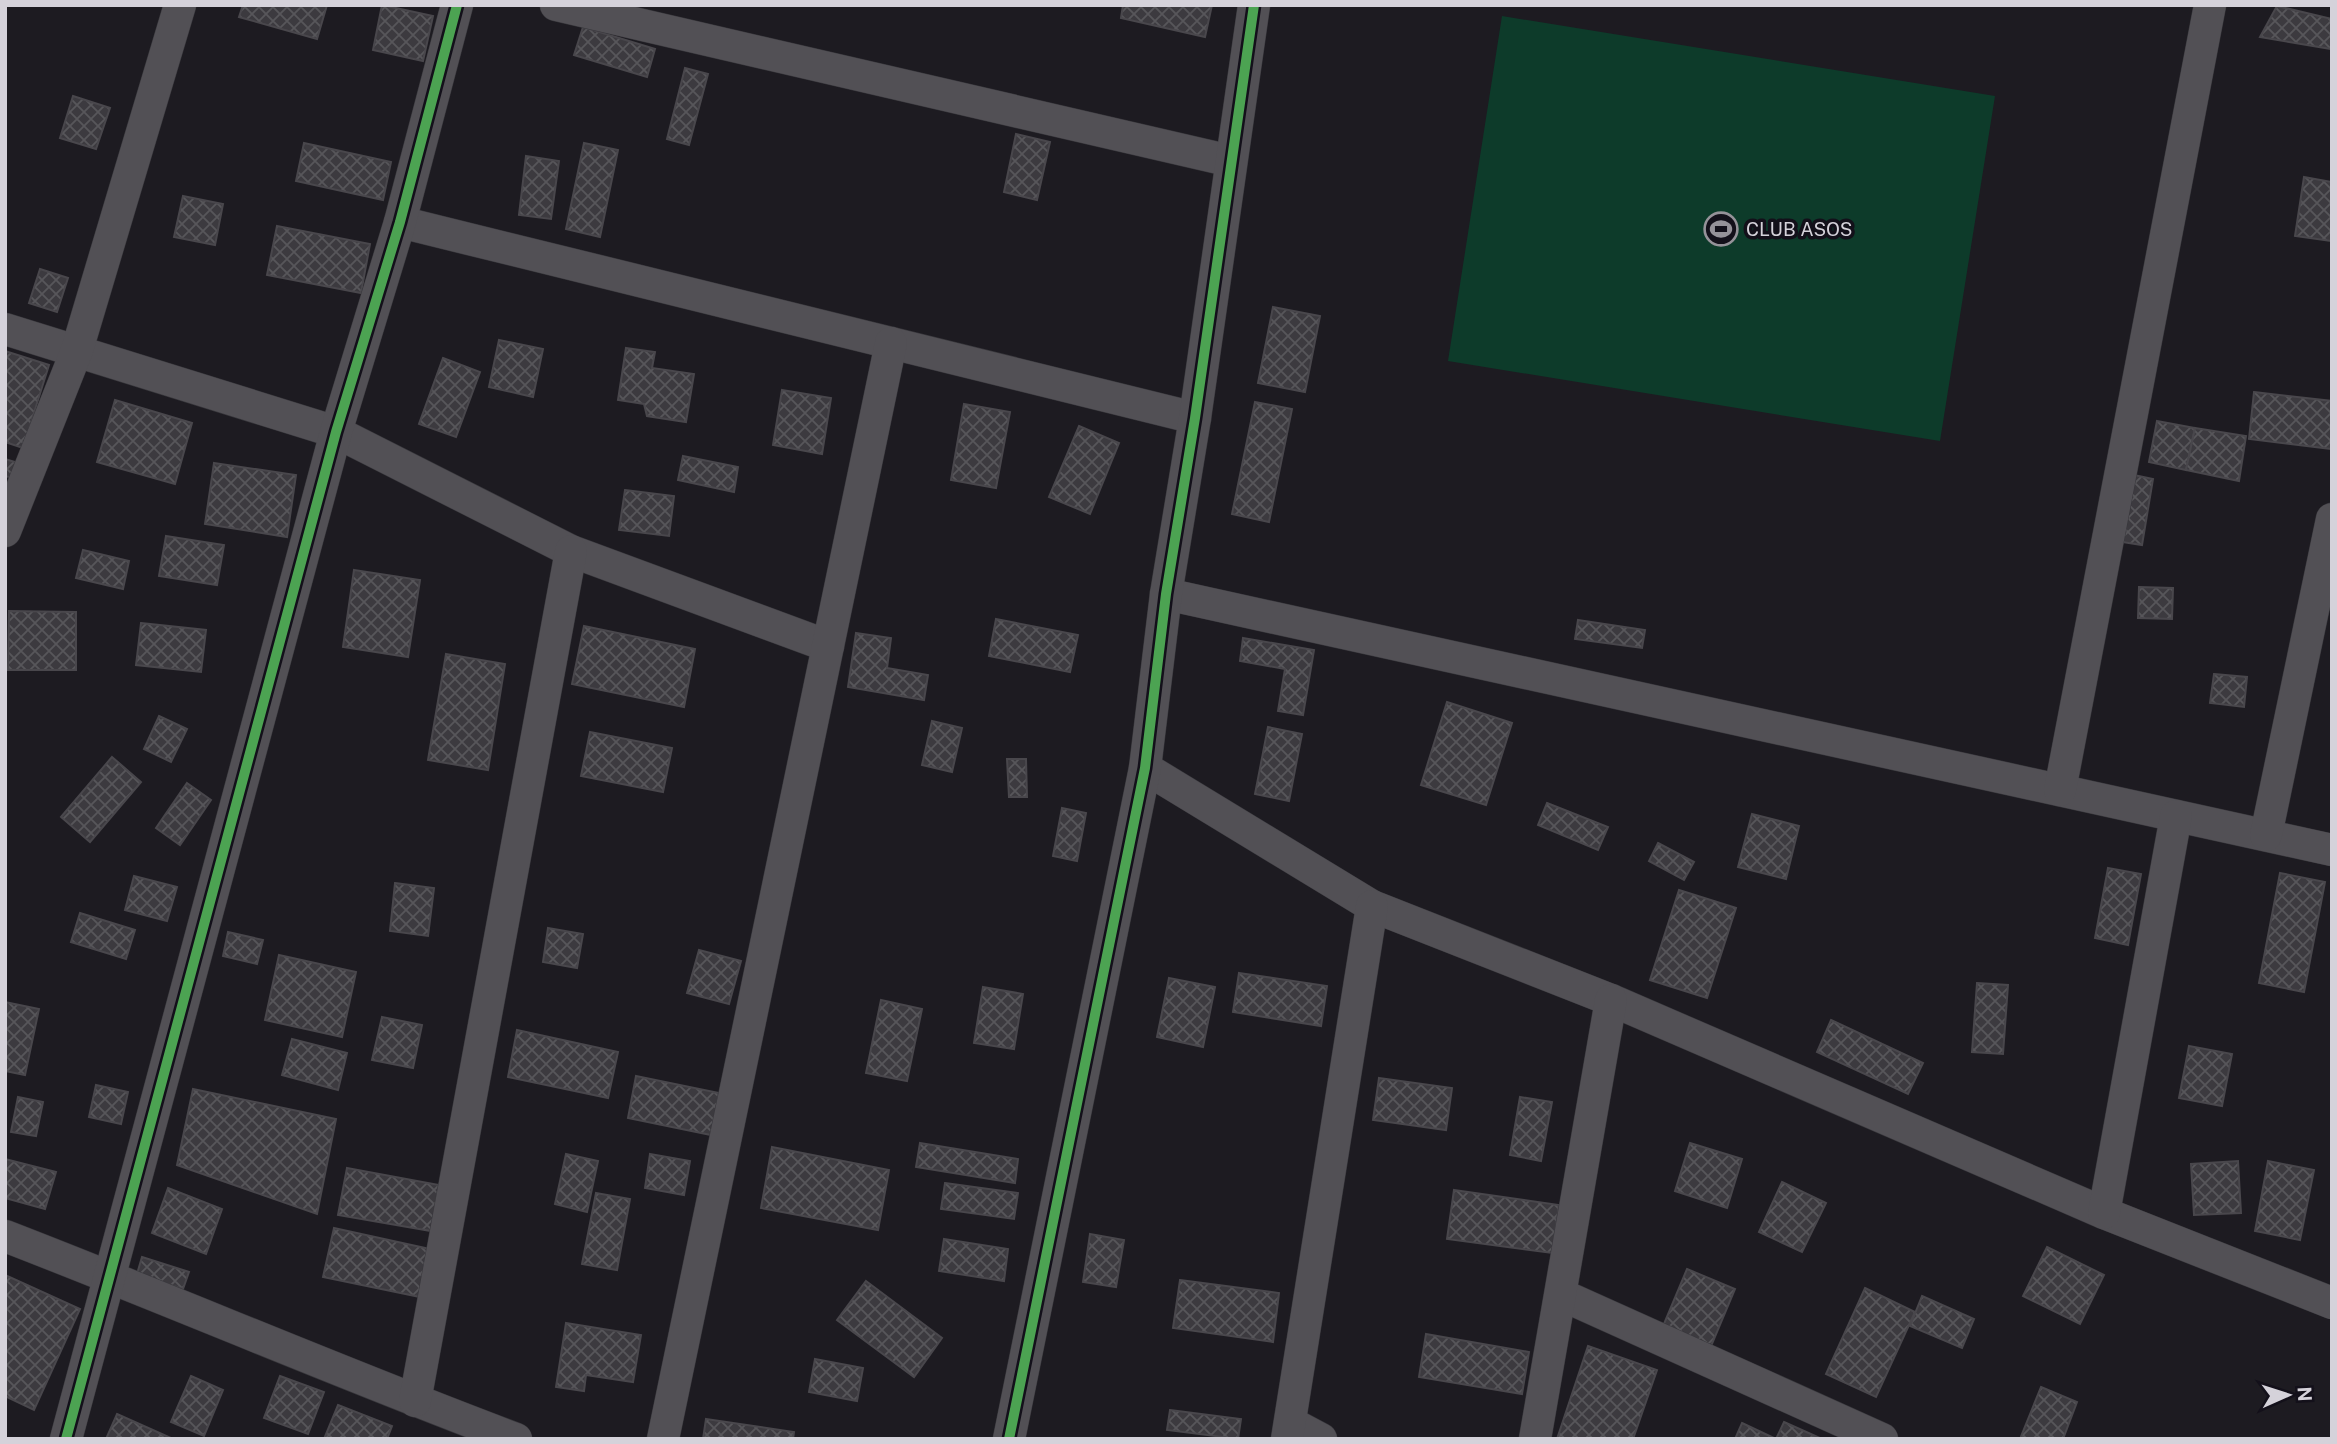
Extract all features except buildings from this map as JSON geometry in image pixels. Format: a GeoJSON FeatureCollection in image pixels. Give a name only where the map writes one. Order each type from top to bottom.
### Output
{"type":"FeatureCollection","features":[{"type":"Feature","properties":{"kind":"street"},"geometry":{"type":"LineString","coordinates":[[5,530],[77,350],[180,5]]}},
{"type":"Feature","properties":{"kind":"street"},"geometry":{"type":"LineString","coordinates":[[66,1439],[336,432],[400,222],[457,5]]}},
{"type":"Feature","properties":{"kind":"street"},"geometry":{"type":"LineString","coordinates":[[556,5],[1231,162]]}},
{"type":"Feature","properties":{"kind":"street"},"geometry":{"type":"LineString","coordinates":[[1009,1439],[1145,768],[1166,594],[1195,418],[1254,5]]}},
{"type":"Feature","properties":{"kind":"street"},"geometry":{"type":"LineString","coordinates":[[2060,790],[2210,5]]}},
{"type":"Feature","properties":{"kind":"street"},"geometry":{"type":"LineString","coordinates":[[400,222],[1195,418]]}},
{"type":"Feature","properties":{"kind":"street"},"geometry":{"type":"LineString","coordinates":[[5,329],[336,432],[571,551],[828,646]]}},
{"type":"Feature","properties":{"kind":"street"},"geometry":{"type":"LineString","coordinates":[[663,1439],[891,343]]}},
{"type":"Feature","properties":{"kind":"street"},"geometry":{"type":"LineString","coordinates":[[2266,835],[2332,519]]}},
{"type":"Feature","properties":{"kind":"street"},"geometry":{"type":"LineString","coordinates":[[415,1401],[571,551]]}},
{"type":"Feature","properties":{"kind":"street"},"geometry":{"type":"LineString","coordinates":[[1166,594],[2332,850]]}},
{"type":"Feature","properties":{"kind":"street"},"geometry":{"type":"LineString","coordinates":[[1145,768],[1372,906],[1611,1000],[2104,1213],[2332,1303]]}},
{"type":"Feature","properties":{"kind":"street"},"geometry":{"type":"LineString","coordinates":[[2104,1213],[2176,816]]}},
{"type":"Feature","properties":{"kind":"street"},"geometry":{"type":"LineString","coordinates":[[1321,1439],[1289,1431],[1372,906]]}},
{"type":"Feature","properties":{"kind":"street"},"geometry":{"type":"LineString","coordinates":[[1535,1439],[1611,1000]]}},
{"type":"Feature","properties":{"kind":"street"},"geometry":{"type":"LineString","coordinates":[[5,1236],[516,1439]]}},
{"type":"Feature","properties":{"kind":"street"},"geometry":{"type":"LineString","coordinates":[[1562,1294],[1882,1439]]}},
{"type":"Feature","properties":{"kind":"green space","name":"CLUB ASOS"},"geometry":{"type":"Polygon","coordinates":[[[1502,16],[1995,96],[1940,441],[1448,361],[1502,16]]]}},
{"type":"Feature","properties":{"kind":"cycle path"},"geometry":{"type":"LineString","coordinates":[[66,1439],[336,432],[400,222],[457,5]]}},
{"type":"Feature","properties":{"kind":"cycle path"},"geometry":{"type":"LineString","coordinates":[[1009,1439],[1145,768],[1166,594],[1195,418],[1254,5]]}},
{"type":"Feature","properties":{"kind":"place","name":"CLUB ASOS"},"geometry":{"type":"Point","coordinates":[1721,229]}}]}
